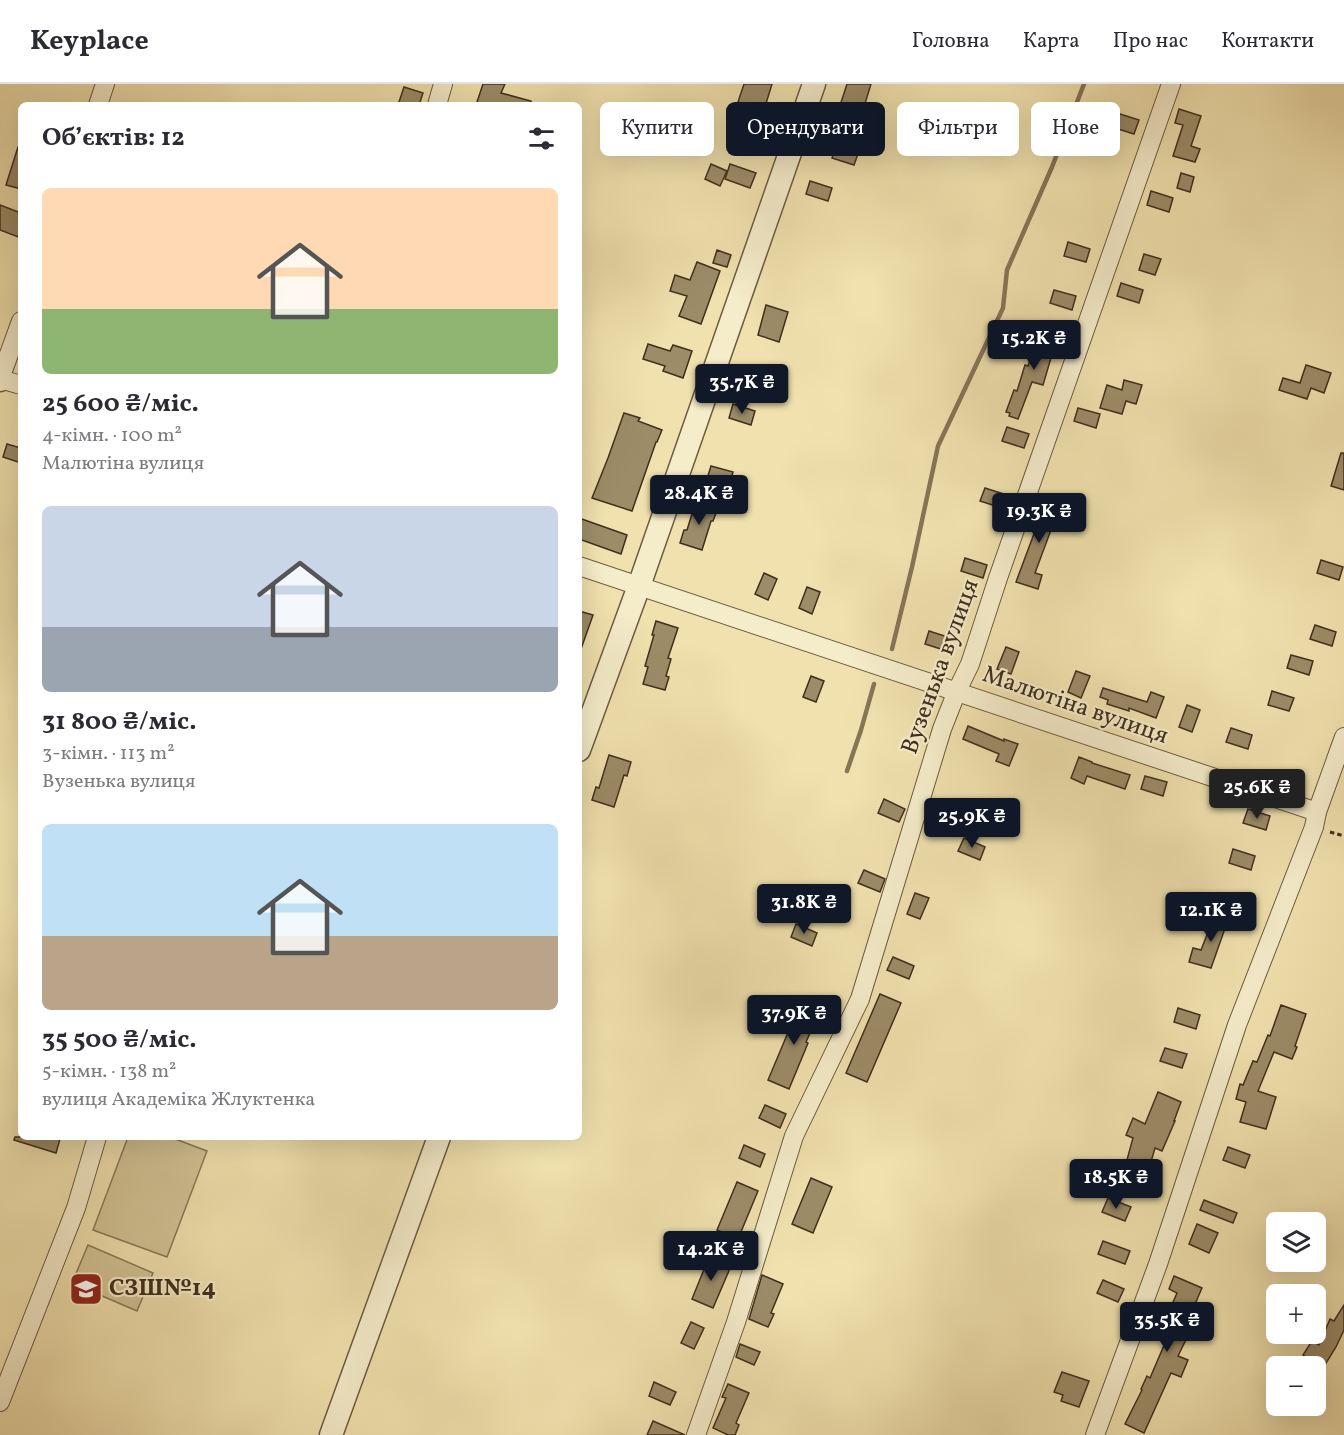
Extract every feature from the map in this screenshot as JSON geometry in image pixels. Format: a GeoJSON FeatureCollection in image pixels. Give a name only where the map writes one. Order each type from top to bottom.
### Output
{"type":"FeatureCollection","features":[{"type":"Feature","properties":{"kind":"street"},"geometry":{"type":"LineString","coordinates":[[99,102],[105,84]]}},
{"type":"Feature","properties":{"kind":"street"},"geometry":{"type":"LineString","coordinates":[[438,102],[443,84]]}},
{"type":"Feature","properties":{"kind":"street"},"geometry":{"type":"LineString","coordinates":[[582,742],[639,586],[814,84]]}},
{"type":"Feature","properties":{"kind":"street","name":"Вузенька вулиця"},"geometry":{"type":"LineString","coordinates":[[696,1435],[736,1322],[794,1136],[860,999],[942,729],[970,664],[1171,84]]}},
{"type":"Feature","properties":{"kind":"street"},"geometry":{"type":"LineString","coordinates":[[18,329],[0,379],[18,384]]}},
{"type":"Feature","properties":{"kind":"street","name":"Малютіна вулиця"},"geometry":{"type":"LineString","coordinates":[[582,567],[1317,812]]}},
{"type":"Feature","properties":{"kind":"street"},"geometry":{"type":"LineString","coordinates":[[1095,1435],[1158,1264],[1237,1024],[1314,827],[1317,812],[1344,737]]}},
{"type":"Feature","properties":{"kind":"street"},"geometry":{"type":"LineString","coordinates":[[0,1402],[76,1208],[96,1140]]}},
{"type":"Feature","properties":{"kind":"street"},"geometry":{"type":"LineString","coordinates":[[331,1435],[438,1140]]}},
{"type":"Feature","properties":{"kind":"shaded area"},"geometry":{"type":"Polygon","coordinates":[[[127,1140],[178,1140],[207,1151],[167,1257],[93,1230],[127,1140]]]}},
{"type":"Feature","properties":{"kind":"shaded area"},"geometry":{"type":"Polygon","coordinates":[[[88,1245],[153,1273],[137,1311],[72,1283],[88,1245]]]}},
{"type":"Feature","properties":{"kind":"building"},"geometry":{"type":"Polygon","coordinates":[[[483,84],[505,84],[501,93],[531,101],[531,102],[477,102],[483,84]]]}},
{"type":"Feature","properties":{"kind":"building"},"geometry":{"type":"Polygon","coordinates":[[[744,84],[772,84],[766,102],[738,102],[744,84]]]}},
{"type":"Feature","properties":{"kind":"building"},"geometry":{"type":"Polygon","coordinates":[[[847,84],[871,84],[865,102],[841,102],[847,84]]]}},
{"type":"Feature","properties":{"kind":"building"},"geometry":{"type":"Polygon","coordinates":[[[404,87],[423,93],[420,102],[399,102],[404,87]]]}},
{"type":"Feature","properties":{"kind":"building"},"geometry":{"type":"Polygon","coordinates":[[[1179,109],[1201,116],[1191,146],[1200,149],[1195,162],[1173,156],[1183,125],[1175,123],[1179,109]]]}},
{"type":"Feature","properties":{"kind":"building"},"geometry":{"type":"Polygon","coordinates":[[[1120,114],[1139,120],[1134,134],[1120,130],[1120,114]]]}},
{"type":"Feature","properties":{"kind":"building"},"geometry":{"type":"Polygon","coordinates":[[[18,147],[18,188],[6,185],[18,147]]]}},
{"type":"Feature","properties":{"kind":"building"},"geometry":{"type":"Polygon","coordinates":[[[833,156],[857,156],[854,165],[832,158],[833,156]]]}},
{"type":"Feature","properties":{"kind":"building"},"geometry":{"type":"Polygon","coordinates":[[[711,164],[727,171],[720,186],[705,179],[711,164]]]}},
{"type":"Feature","properties":{"kind":"building"},"geometry":{"type":"Polygon","coordinates":[[[730,164],[756,173],[750,188],[725,179],[730,164]]]}},
{"type":"Feature","properties":{"kind":"building"},"geometry":{"type":"Polygon","coordinates":[[[1181,173],[1194,177],[1190,192],[1177,188],[1181,173]]]}},
{"type":"Feature","properties":{"kind":"building"},"geometry":{"type":"Polygon","coordinates":[[[810,181],[832,188],[828,201],[806,194],[810,181]]]}},
{"type":"Feature","properties":{"kind":"building"},"geometry":{"type":"Polygon","coordinates":[[[1151,191],[1173,198],[1169,212],[1147,205],[1151,191]]]}},
{"type":"Feature","properties":{"kind":"building"},"geometry":{"type":"Polygon","coordinates":[[[0,205],[18,212],[18,237],[0,230],[0,205]]]}},
{"type":"Feature","properties":{"kind":"building"},"geometry":{"type":"Polygon","coordinates":[[[1068,242],[1090,249],[1086,262],[1064,256],[1068,242]]]}},
{"type":"Feature","properties":{"kind":"building"},"geometry":{"type":"Polygon","coordinates":[[[717,250],[731,255],[727,267],[713,263],[717,250]]]}},
{"type":"Feature","properties":{"kind":"building"},"geometry":{"type":"Polygon","coordinates":[[[1144,254],[1161,259],[1155,275],[1139,270],[1144,254]]]}},
{"type":"Feature","properties":{"kind":"building"},"geometry":{"type":"Polygon","coordinates":[[[697,262],[720,271],[701,324],[679,316],[687,296],[670,291],[675,275],[690,280],[697,262]]]}},
{"type":"Feature","properties":{"kind":"building"},"geometry":{"type":"Polygon","coordinates":[[[1121,283],[1143,290],[1139,303],[1117,296],[1121,283]]]}},
{"type":"Feature","properties":{"kind":"building"},"geometry":{"type":"Polygon","coordinates":[[[1054,290],[1076,296],[1072,310],[1050,303],[1054,290]]]}},
{"type":"Feature","properties":{"kind":"building"},"geometry":{"type":"Polygon","coordinates":[[[766,305],[788,312],[779,342],[758,335],[766,305]]]}},
{"type":"Feature","properties":{"kind":"building"},"geometry":{"type":"Polygon","coordinates":[[[1039,332],[1061,339],[1057,352],[1053,351],[1043,385],[1032,382],[1018,419],[1009,416],[1010,413],[1006,412],[1014,390],[1017,391],[1025,365],[1028,366],[1039,332]]]}},
{"type":"Feature","properties":{"kind":"building"},"geometry":{"type":"Polygon","coordinates":[[[648,344],[670,351],[673,345],[692,351],[683,378],[663,371],[665,366],[643,359],[648,344]]]}},
{"type":"Feature","properties":{"kind":"building"},"geometry":{"type":"Polygon","coordinates":[[[1306,365],[1331,373],[1324,393],[1311,388],[1307,399],[1279,390],[1283,378],[1300,383],[1306,365]]]}},
{"type":"Feature","properties":{"kind":"building"},"geometry":{"type":"Polygon","coordinates":[[[745,366],[767,373],[763,386],[741,380],[745,366]]]}},
{"type":"Feature","properties":{"kind":"building"},"geometry":{"type":"Polygon","coordinates":[[[1124,380],[1142,385],[1136,404],[1126,401],[1122,414],[1100,408],[1107,385],[1122,390],[1124,380]]]}},
{"type":"Feature","properties":{"kind":"building"},"geometry":{"type":"Polygon","coordinates":[[[733,404],[755,411],[751,425],[729,418],[733,404]]]}},
{"type":"Feature","properties":{"kind":"building"},"geometry":{"type":"Polygon","coordinates":[[[1078,408],[1100,414],[1096,428],[1074,421],[1078,408]]]}},
{"type":"Feature","properties":{"kind":"building"},"geometry":{"type":"Polygon","coordinates":[[[624,413],[640,418],[638,421],[662,430],[632,511],[592,498],[624,413]]]}},
{"type":"Feature","properties":{"kind":"building"},"geometry":{"type":"Polygon","coordinates":[[[1007,427],[1029,434],[1024,448],[1002,441],[1007,427]]]}},
{"type":"Feature","properties":{"kind":"building"},"geometry":{"type":"Polygon","coordinates":[[[7,444],[18,447],[18,462],[3,457],[7,444]]]}},
{"type":"Feature","properties":{"kind":"building"},"geometry":{"type":"Polygon","coordinates":[[[1341,453],[1344,453],[1344,490],[1331,486],[1341,453]]]}},
{"type":"Feature","properties":{"kind":"building"},"geometry":{"type":"Polygon","coordinates":[[[711,466],[733,472],[729,486],[707,479],[711,466]]]}},
{"type":"Feature","properties":{"kind":"building"},"geometry":{"type":"Polygon","coordinates":[[[985,488],[1007,495],[1002,508],[980,501],[985,488]]]}},
{"type":"Feature","properties":{"kind":"building"},"geometry":{"type":"Polygon","coordinates":[[[696,501],[718,508],[711,521],[702,550],[680,543],[684,530],[687,530],[696,501]]]}},
{"type":"Feature","properties":{"kind":"building"},"geometry":{"type":"Polygon","coordinates":[[[1041,501],[1063,507],[1059,521],[1055,519],[1035,573],[1042,575],[1038,589],[1016,582],[1041,515],[1037,514],[1041,501]]]}},
{"type":"Feature","properties":{"kind":"building"},"geometry":{"type":"Polygon","coordinates":[[[582,519],[627,535],[621,554],[582,540],[582,519]]]}},
{"type":"Feature","properties":{"kind":"building"},"geometry":{"type":"Polygon","coordinates":[[[965,558],[987,565],[983,578],[961,571],[965,558]]]}},
{"type":"Feature","properties":{"kind":"building"},"geometry":{"type":"Polygon","coordinates":[[[1321,560],[1343,567],[1339,580],[1317,573],[1321,560]]]}},
{"type":"Feature","properties":{"kind":"building"},"geometry":{"type":"Polygon","coordinates":[[[764,573],[777,579],[768,600],[755,594],[764,573]]]}},
{"type":"Feature","properties":{"kind":"building"},"geometry":{"type":"Polygon","coordinates":[[[807,587],[820,592],[812,614],[799,608],[807,587]]]}},
{"type":"Feature","properties":{"kind":"building"},"geometry":{"type":"Polygon","coordinates":[[[582,612],[593,615],[582,646],[582,612]]]}},
{"type":"Feature","properties":{"kind":"building"},"geometry":{"type":"Polygon","coordinates":[[[656,621],[678,628],[668,658],[671,659],[665,690],[643,684],[656,621]]]}},
{"type":"Feature","properties":{"kind":"building"},"geometry":{"type":"Polygon","coordinates":[[[1315,625],[1336,632],[1332,646],[1310,639],[1315,625]]]}},
{"type":"Feature","properties":{"kind":"building"},"geometry":{"type":"Polygon","coordinates":[[[929,631],[951,638],[947,651],[925,644],[929,631]]]}},
{"type":"Feature","properties":{"kind":"building"},"geometry":{"type":"Polygon","coordinates":[[[1006,647],[1019,652],[1011,674],[997,669],[1006,647]]]}},
{"type":"Feature","properties":{"kind":"building"},"geometry":{"type":"Polygon","coordinates":[[[1291,655],[1313,661],[1309,675],[1287,668],[1291,655]]]}},
{"type":"Feature","properties":{"kind":"building"},"geometry":{"type":"Polygon","coordinates":[[[1076,671],[1090,676],[1081,698],[1068,692],[1076,671]]]}},
{"type":"Feature","properties":{"kind":"building"},"geometry":{"type":"Polygon","coordinates":[[[811,676],[824,681],[816,702],[803,697],[811,676]]]}},
{"type":"Feature","properties":{"kind":"building"},"geometry":{"type":"Polygon","coordinates":[[[1103,688],[1147,702],[1151,692],[1164,697],[1156,718],[1129,708],[1129,711],[1107,704],[1108,700],[1100,697],[1103,688]]]}},
{"type":"Feature","properties":{"kind":"building"},"geometry":{"type":"Polygon","coordinates":[[[1272,691],[1294,698],[1289,711],[1268,705],[1272,691]]]}},
{"type":"Feature","properties":{"kind":"building"},"geometry":{"type":"Polygon","coordinates":[[[1187,705],[1200,710],[1192,732],[1179,727],[1187,705]]]}},
{"type":"Feature","properties":{"kind":"building"},"geometry":{"type":"Polygon","coordinates":[[[968,726],[1004,741],[1004,739],[1018,744],[1009,766],[996,761],[999,754],[963,739],[968,726]]]}},
{"type":"Feature","properties":{"kind":"building"},"geometry":{"type":"Polygon","coordinates":[[[1231,728],[1252,735],[1248,749],[1226,742],[1231,728]]]}},
{"type":"Feature","properties":{"kind":"building"},"geometry":{"type":"Polygon","coordinates":[[[609,755],[631,762],[627,776],[624,775],[614,807],[592,800],[596,787],[599,788],[609,755]]]}},
{"type":"Feature","properties":{"kind":"building"},"geometry":{"type":"Polygon","coordinates":[[[1079,757],[1130,775],[1125,789],[1087,776],[1084,784],[1071,778],[1079,757]]]}},
{"type":"Feature","properties":{"kind":"building"},"geometry":{"type":"Polygon","coordinates":[[[1145,776],[1167,782],[1163,796],[1141,789],[1145,776]]]}},
{"type":"Feature","properties":{"kind":"building"},"geometry":{"type":"Polygon","coordinates":[[[884,799],[905,809],[899,822],[878,813],[884,799]]]}},
{"type":"Feature","properties":{"kind":"building"},"geometry":{"type":"Polygon","coordinates":[[[1248,809],[1270,816],[1266,830],[1243,823],[1248,809]]]}},
{"type":"Feature","properties":{"kind":"building"},"geometry":{"type":"Polygon","coordinates":[[[964,838],[985,847],[980,860],[958,851],[964,838]]]}},
{"type":"Feature","properties":{"kind":"building"},"geometry":{"type":"Polygon","coordinates":[[[1233,849],[1255,856],[1251,870],[1229,863],[1233,849]]]}},
{"type":"Feature","properties":{"kind":"building"},"geometry":{"type":"Polygon","coordinates":[[[864,870],[885,879],[880,892],[858,883],[864,870]]]}},
{"type":"Feature","properties":{"kind":"building"},"geometry":{"type":"Polygon","coordinates":[[[915,893],[929,898],[920,919],[907,914],[915,893]]]}},
{"type":"Feature","properties":{"kind":"building"},"geometry":{"type":"Polygon","coordinates":[[[1216,912],[1229,917],[1211,968],[1189,962],[1193,948],[1201,950],[1216,912]]]}},
{"type":"Feature","properties":{"kind":"building"},"geometry":{"type":"Polygon","coordinates":[[[796,924],[817,933],[812,946],[791,937],[796,924]]]}},
{"type":"Feature","properties":{"kind":"building"},"geometry":{"type":"Polygon","coordinates":[[[893,957],[914,966],[909,979],[887,970],[893,957]]]}},
{"type":"Feature","properties":{"kind":"building"},"geometry":{"type":"Polygon","coordinates":[[[880,994],[901,1003],[867,1082],[846,1073],[880,994]]]}},
{"type":"Feature","properties":{"kind":"building"},"geometry":{"type":"Polygon","coordinates":[[[799,1002],[820,1011],[789,1089],[768,1080],[799,1002]]]}},
{"type":"Feature","properties":{"kind":"building"},"geometry":{"type":"Polygon","coordinates":[[[1281,1005],[1306,1014],[1292,1059],[1274,1052],[1258,1091],[1276,1097],[1266,1129],[1240,1122],[1246,1102],[1236,1099],[1240,1084],[1243,1085],[1253,1061],[1257,1062],[1268,1035],[1270,1036],[1281,1005]]]}},
{"type":"Feature","properties":{"kind":"building"},"geometry":{"type":"Polygon","coordinates":[[[1178,1008],[1200,1015],[1196,1029],[1174,1022],[1178,1008]]]}},
{"type":"Feature","properties":{"kind":"building"},"geometry":{"type":"Polygon","coordinates":[[[1165,1048],[1187,1054],[1182,1068],[1160,1061],[1165,1048]]]}},
{"type":"Feature","properties":{"kind":"building"},"geometry":{"type":"Polygon","coordinates":[[[1158,1092],[1181,1102],[1162,1151],[1155,1148],[1146,1179],[1127,1174],[1128,1168],[1125,1167],[1133,1138],[1126,1135],[1133,1118],[1145,1124],[1158,1092]]]}},
{"type":"Feature","properties":{"kind":"building"},"geometry":{"type":"Polygon","coordinates":[[[765,1105],[786,1114],[780,1128],[759,1118],[765,1105]]]}},
{"type":"Feature","properties":{"kind":"building"},"geometry":{"type":"Polygon","coordinates":[[[18,1137],[18,1140],[60,1140],[56,1153],[14,1140],[18,1137]]]}},
{"type":"Feature","properties":{"kind":"building"},"geometry":{"type":"Polygon","coordinates":[[[744,1145],[765,1154],[760,1167],[739,1158],[744,1145]]]}},
{"type":"Feature","properties":{"kind":"building"},"geometry":{"type":"Polygon","coordinates":[[[1228,1147],[1250,1155],[1245,1168],[1223,1160],[1228,1147]]]}},
{"type":"Feature","properties":{"kind":"building"},"geometry":{"type":"Polygon","coordinates":[[[811,1178],[832,1187],[813,1233],[792,1224],[811,1178]]]}},
{"type":"Feature","properties":{"kind":"building"},"geometry":{"type":"Polygon","coordinates":[[[737,1182],[758,1191],[738,1239],[717,1230],[737,1182]]]}},
{"type":"Feature","properties":{"kind":"building"},"geometry":{"type":"Polygon","coordinates":[[[1108,1198],[1131,1207],[1125,1221],[1102,1212],[1108,1198]]]}},
{"type":"Feature","properties":{"kind":"building"},"geometry":{"type":"Polygon","coordinates":[[[1204,1200],[1237,1213],[1233,1223],[1200,1210],[1204,1200]]]}},
{"type":"Feature","properties":{"kind":"building"},"geometry":{"type":"Polygon","coordinates":[[[1197,1224],[1218,1233],[1209,1253],[1189,1244],[1197,1224]]]}},
{"type":"Feature","properties":{"kind":"building"},"geometry":{"type":"Polygon","coordinates":[[[1103,1241],[1130,1251],[1125,1264],[1098,1254],[1103,1241]]]}},
{"type":"Feature","properties":{"kind":"building"},"geometry":{"type":"Polygon","coordinates":[[[709,1257],[731,1266],[713,1308],[692,1299],[709,1257]]]}},
{"type":"Feature","properties":{"kind":"building"},"geometry":{"type":"Polygon","coordinates":[[[762,1275],[783,1284],[768,1327],[749,1319],[762,1275]]]}},
{"type":"Feature","properties":{"kind":"building"},"geometry":{"type":"Polygon","coordinates":[[[1174,1276],[1202,1288],[1189,1318],[1195,1321],[1178,1356],[1188,1360],[1181,1377],[1171,1373],[1144,1433],[1125,1424],[1147,1376],[1150,1378],[1171,1329],[1163,1325],[1177,1293],[1169,1289],[1174,1276]]]}},
{"type":"Feature","properties":{"kind":"building"},"geometry":{"type":"Polygon","coordinates":[[[1103,1280],[1124,1289],[1118,1302],[1097,1293],[1103,1280]]]}},
{"type":"Feature","properties":{"kind":"building"},"geometry":{"type":"Polygon","coordinates":[[[1344,1305],[1344,1330],[1326,1363],[1326,1356],[1303,1355],[1310,1344],[1326,1344],[1326,1328],[1330,1319],[1334,1321],[1344,1305]]]}},
{"type":"Feature","properties":{"kind":"building"},"geometry":{"type":"Polygon","coordinates":[[[691,1322],[704,1328],[694,1349],[681,1343],[691,1322]]]}},
{"type":"Feature","properties":{"kind":"building"},"geometry":{"type":"Polygon","coordinates":[[[740,1344],[760,1352],[754,1365],[736,1357],[740,1344]]]}},
{"type":"Feature","properties":{"kind":"building"},"geometry":{"type":"Polygon","coordinates":[[[1062,1372],[1089,1381],[1079,1407],[1061,1401],[1063,1395],[1054,1392],[1062,1372]]]}},
{"type":"Feature","properties":{"kind":"building"},"geometry":{"type":"Polygon","coordinates":[[[654,1382],[676,1392],[670,1405],[649,1396],[654,1382]]]}},
{"type":"Feature","properties":{"kind":"building"},"geometry":{"type":"Polygon","coordinates":[[[728,1384],[749,1393],[736,1423],[739,1425],[735,1435],[728,1435],[713,1428],[726,1398],[722,1397],[728,1384]]]}},
{"type":"Feature","properties":{"kind":"building"},"geometry":{"type":"Polygon","coordinates":[[[653,1421],[685,1435],[647,1435],[653,1421]]]}},
{"type":"Feature","properties":{"kind":"waterway"},"geometry":{"type":"LineString","coordinates":[[892,649],[938,446],[1003,308],[1007,270],[1052,167],[1084,84]]}},
{"type":"Feature","properties":{"kind":"waterway"},"geometry":{"type":"LineString","coordinates":[[847,771],[874,684]]}},
{"type":"Feature","properties":{"kind":"place","name":"СЗШ№14"},"geometry":{"type":"Point","coordinates":[86,1289]}}]}
